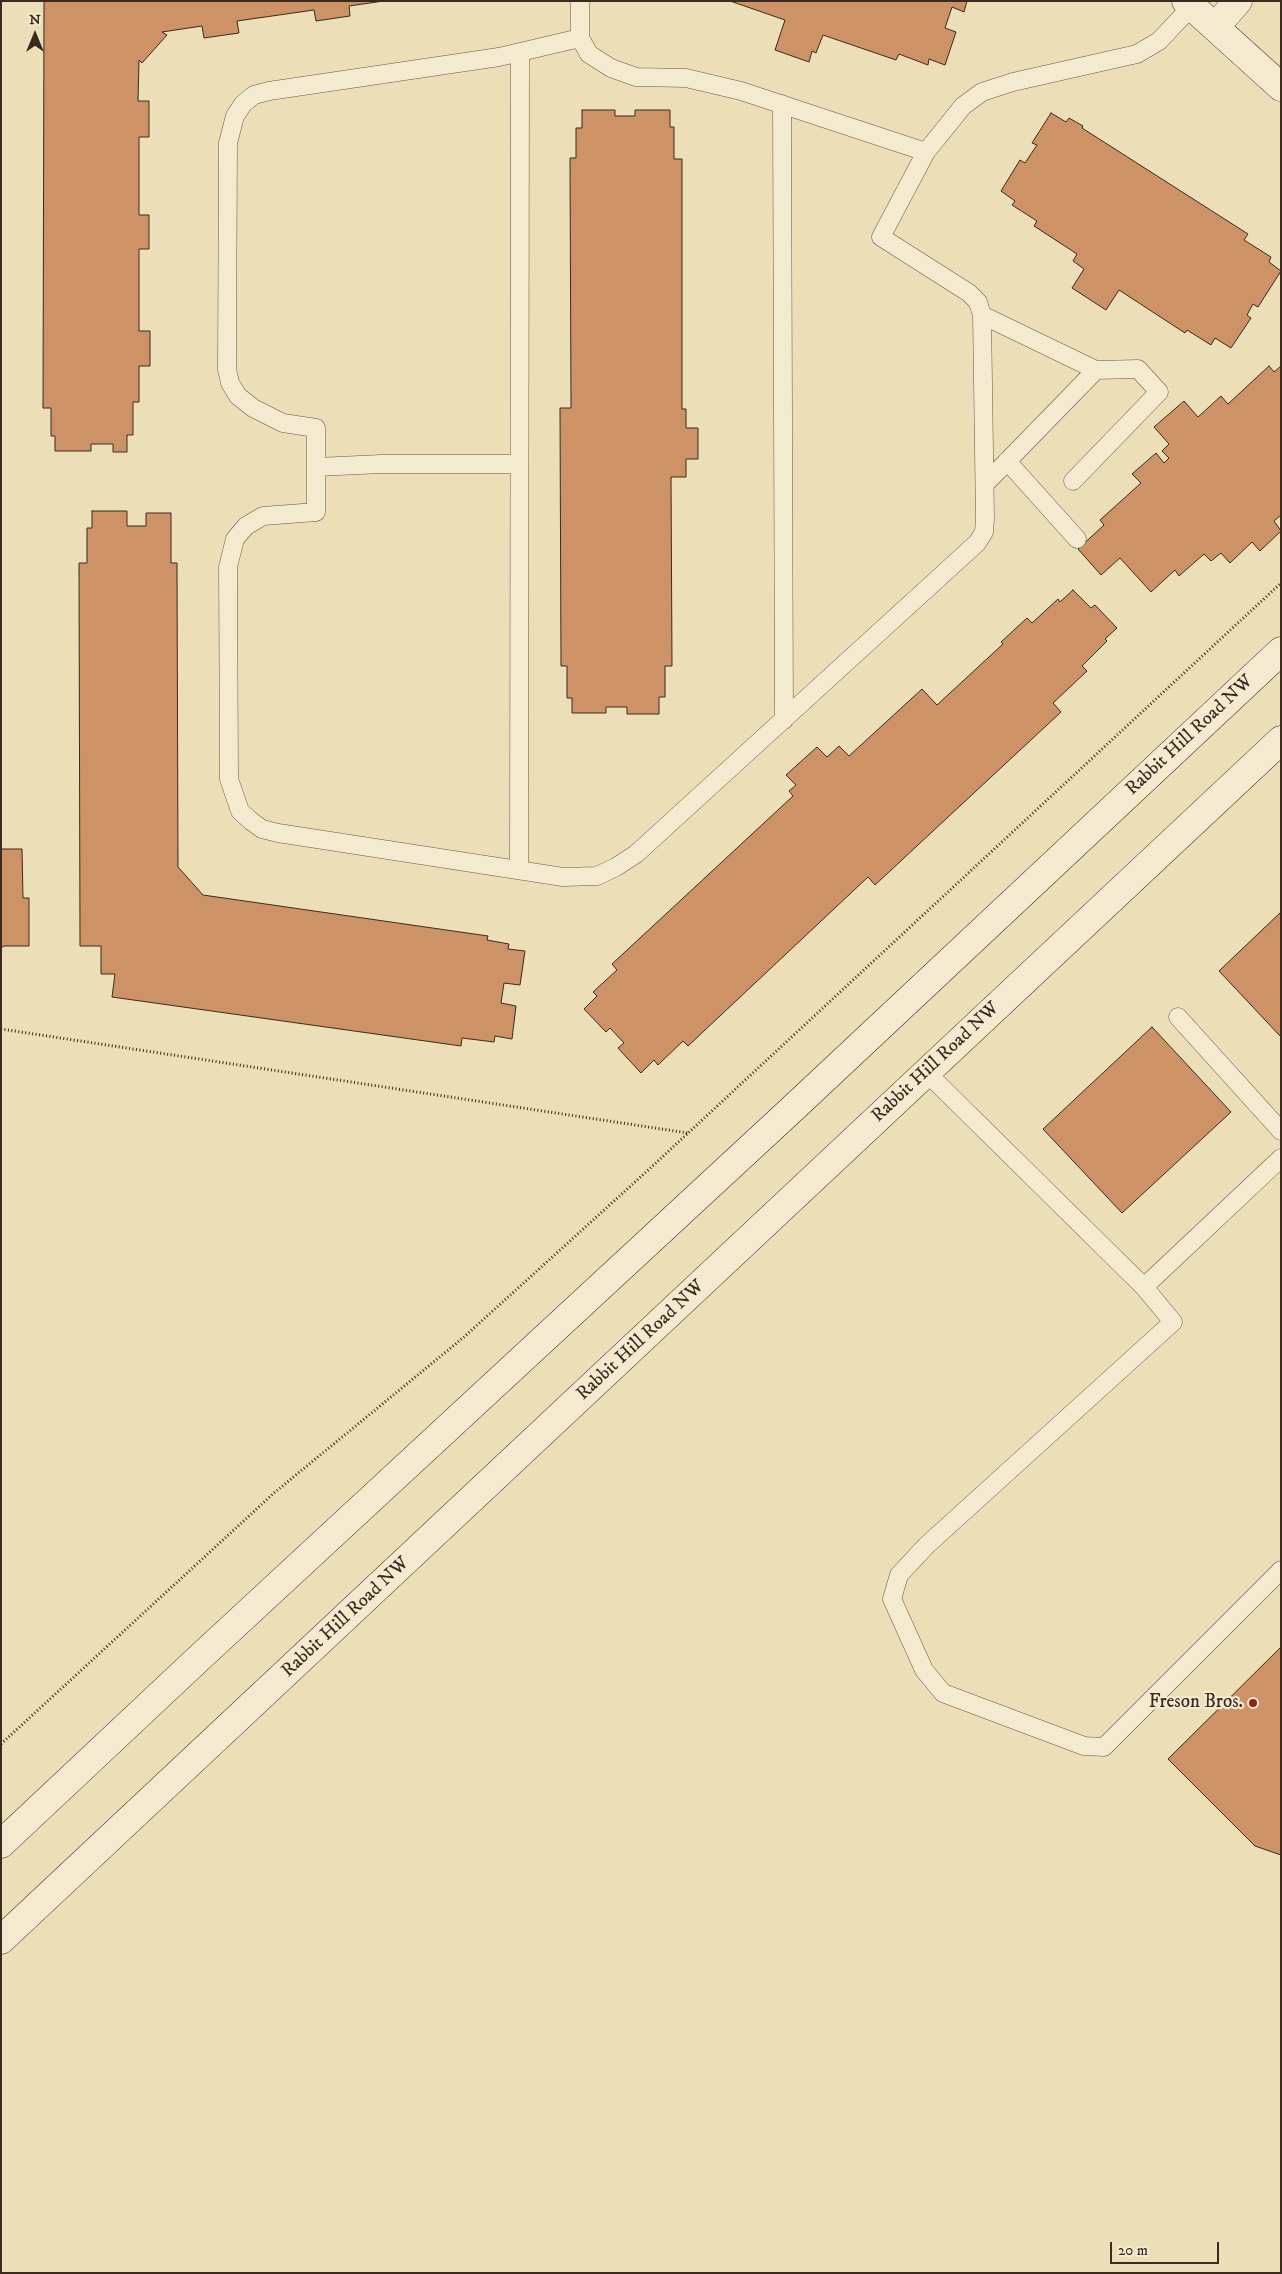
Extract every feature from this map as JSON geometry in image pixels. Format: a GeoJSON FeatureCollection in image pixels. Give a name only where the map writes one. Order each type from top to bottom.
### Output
{"type":"FeatureCollection","features":[{"type":"Feature","properties":{"kind":"main road"},"geometry":{"type":"LineString","coordinates":[[1216,26],[1238,1]]}},
{"type":"Feature","properties":{"kind":"main road"},"geometry":{"type":"LineString","coordinates":[[1189,4],[1216,26],[1281,87]]}},
{"type":"Feature","properties":{"kind":"main road","name":"Rabbit Hill Road NW"},"geometry":{"type":"LineString","coordinates":[[1,1844],[1281,651]]}},
{"type":"Feature","properties":{"kind":"main road","name":"Rabbit Hill Road NW"},"geometry":{"type":"LineString","coordinates":[[1,1940],[1281,740]]}},
{"type":"Feature","properties":{"kind":"lane"},"geometry":{"type":"LineString","coordinates":[[580,1],[580,38],[589,54],[611,68],[636,77],[686,78],[741,90],[926,152]]}},
{"type":"Feature","properties":{"kind":"lane"},"geometry":{"type":"LineString","coordinates":[[580,38],[520,53],[269,90],[254,95],[243,104],[234,116],[228,143],[227,369],[230,383],[238,396],[253,408],[283,424],[316,428],[316,512],[263,516],[246,526],[234,539],[230,552],[228,567],[229,779],[240,811],[251,822],[262,829],[518,870],[581,877],[597,876],[636,854],[977,543],[984,532],[982,315],[978,302],[969,293],[881,238],[926,152],[963,106],[982,92],[1013,82],[1137,54],[1158,41],[1189,4]]}},
{"type":"Feature","properties":{"kind":"lane"},"geometry":{"type":"LineString","coordinates":[[518,870],[520,53]]}},
{"type":"Feature","properties":{"kind":"lane"},"geometry":{"type":"LineString","coordinates":[[782,104],[784,720]]}},
{"type":"Feature","properties":{"kind":"lane"},"geometry":{"type":"LineString","coordinates":[[982,315],[1096,370],[1138,369],[1158,392],[1073,481]]}},
{"type":"Feature","properties":{"kind":"lane"},"geometry":{"type":"LineString","coordinates":[[985,484],[1096,370]]}},
{"type":"Feature","properties":{"kind":"lane"},"geometry":{"type":"LineString","coordinates":[[1007,461],[1077,539]]}},
{"type":"Feature","properties":{"kind":"lane"},"geometry":{"type":"LineString","coordinates":[[317,467],[381,464],[518,464]]}},
{"type":"Feature","properties":{"kind":"lane"},"geometry":{"type":"LineString","coordinates":[[1178,1017],[1281,1131]]}},
{"type":"Feature","properties":{"kind":"lane"},"geometry":{"type":"LineString","coordinates":[[927,1072],[1144,1287],[1173,1322],[927,1544],[899,1575],[892,1599],[924,1670],[943,1693],[1084,1746],[1104,1747],[1281,1570]]}},
{"type":"Feature","properties":{"kind":"lane"},"geometry":{"type":"LineString","coordinates":[[1144,1287],[1281,1158]]}},
{"type":"Feature","properties":{"kind":"path"},"geometry":{"type":"LineString","coordinates":[[1,1744],[274,1493],[464,1337],[688,1133],[1281,582]]}},
{"type":"Feature","properties":{"kind":"path"},"geometry":{"type":"LineString","coordinates":[[1,1029],[688,1133]]}},
{"type":"Feature","properties":{"kind":"building"},"geometry":{"type":"Polygon","coordinates":[[[44,1],[384,1],[349,6],[350,16],[316,21],[314,10],[237,21],[239,33],[204,38],[202,26],[162,32],[167,35],[142,63],[139,60],[138,101],[149,101],[149,137],[139,137],[139,215],[149,215],[149,249],[139,249],[139,331],[150,331],[150,366],[139,366],[139,402],[133,402],[133,435],[127,435],[127,452],[113,452],[113,444],[91,444],[91,451],[55,451],[55,436],[51,436],[51,408],[43,408],[44,1]]]}},
{"type":"Feature","properties":{"kind":"building"},"geometry":{"type":"Polygon","coordinates":[[[730,1],[967,1],[964,12],[952,7],[945,28],[956,32],[945,65],[929,59],[928,65],[899,54],[896,60],[823,35],[816,53],[812,51],[809,62],[775,50],[785,20],[730,1]]]}},
{"type":"Feature","properties":{"kind":"building"},"geometry":{"type":"Polygon","coordinates":[[[582,110],[615,110],[615,116],[635,116],[635,110],[670,110],[670,127],[674,127],[674,159],[682,159],[682,409],[686,409],[686,428],[698,428],[698,459],[686,459],[686,477],[671,477],[672,666],[665,666],[665,697],[659,697],[659,714],[627,714],[627,707],[606,707],[606,713],[572,713],[572,698],[567,698],[567,666],[561,666],[560,408],[571,408],[570,158],[576,158],[576,128],[582,128],[582,110]]]}},
{"type":"Feature","properties":{"kind":"building"},"geometry":{"type":"Polygon","coordinates":[[[1051,113],[1066,122],[1069,118],[1083,126],[1082,128],[1248,234],[1244,240],[1271,257],[1269,262],[1281,271],[1258,307],[1253,304],[1247,315],[1251,318],[1231,348],[1215,338],[1211,345],[1187,330],[1185,333],[1119,290],[1106,310],[1072,288],[1084,269],[1073,261],[1077,254],[1034,226],[1037,221],[1012,205],[1015,201],[1001,191],[1020,160],[1025,163],[1037,145],[1032,143],[1051,113]]]}},
{"type":"Feature","properties":{"kind":"building"},"geometry":{"type":"Polygon","coordinates":[[[1269,366],[1274,372],[1281,366],[1281,515],[1274,521],[1281,531],[1260,551],[1252,542],[1230,563],[1221,553],[1211,561],[1204,554],[1179,576],[1175,570],[1151,592],[1120,558],[1101,575],[1078,549],[1104,525],[1100,520],[1141,483],[1132,474],[1156,453],[1164,463],[1169,458],[1162,451],[1169,444],[1154,427],[1184,401],[1198,417],[1221,396],[1228,404],[1269,366]]]}},
{"type":"Feature","properties":{"kind":"building"},"geometry":{"type":"Polygon","coordinates":[[[92,511],[127,511],[127,526],[146,526],[146,513],[171,513],[171,563],[177,563],[178,867],[203,895],[488,936],[487,940],[509,944],[508,949],[525,951],[520,985],[504,983],[501,1003],[516,1006],[512,1039],[495,1036],[494,1042],[462,1038],[461,1046],[112,997],[115,974],[101,974],[101,946],[80,946],[79,563],[87,563],[87,528],[92,528],[92,511]]]}},
{"type":"Feature","properties":{"kind":"building"},"geometry":{"type":"Polygon","coordinates":[[[1073,590],[1091,608],[1095,605],[1117,628],[1082,666],[1087,671],[1053,703],[1061,712],[875,885],[868,877],[688,1046],[683,1041],[658,1065],[654,1060],[641,1073],[618,1048],[624,1043],[610,1028],[606,1032],[584,1009],[597,996],[593,992],[617,970],[612,964],[793,796],[789,791],[796,785],[786,775],[817,747],[827,757],[839,746],[849,756],[922,689],[937,705],[1003,644],[1001,642],[1027,618],[1032,623],[1058,599],[1060,602],[1073,590]]]}},
{"type":"Feature","properties":{"kind":"building"},"geometry":{"type":"Polygon","coordinates":[[[1,849],[22,849],[23,898],[29,898],[29,946],[4,946],[1,948],[1,849]]]}},
{"type":"Feature","properties":{"kind":"building"},"geometry":{"type":"Polygon","coordinates":[[[1281,912],[1281,1037],[1219,971],[1281,912]]]}},
{"type":"Feature","properties":{"kind":"building"},"geometry":{"type":"Polygon","coordinates":[[[1152,1027],[1231,1112],[1122,1213],[1043,1129],[1152,1027]]]}},
{"type":"Feature","properties":{"kind":"building","name":"Freson Bros."},"geometry":{"type":"Polygon","coordinates":[[[1281,1647],[1281,1855],[1255,1846],[1168,1759],[1281,1647]]]}},
{"type":"Feature","properties":{"kind":"place","name":"Freson Bros."},"geometry":{"type":"Point","coordinates":[1253,1703]}}]}
